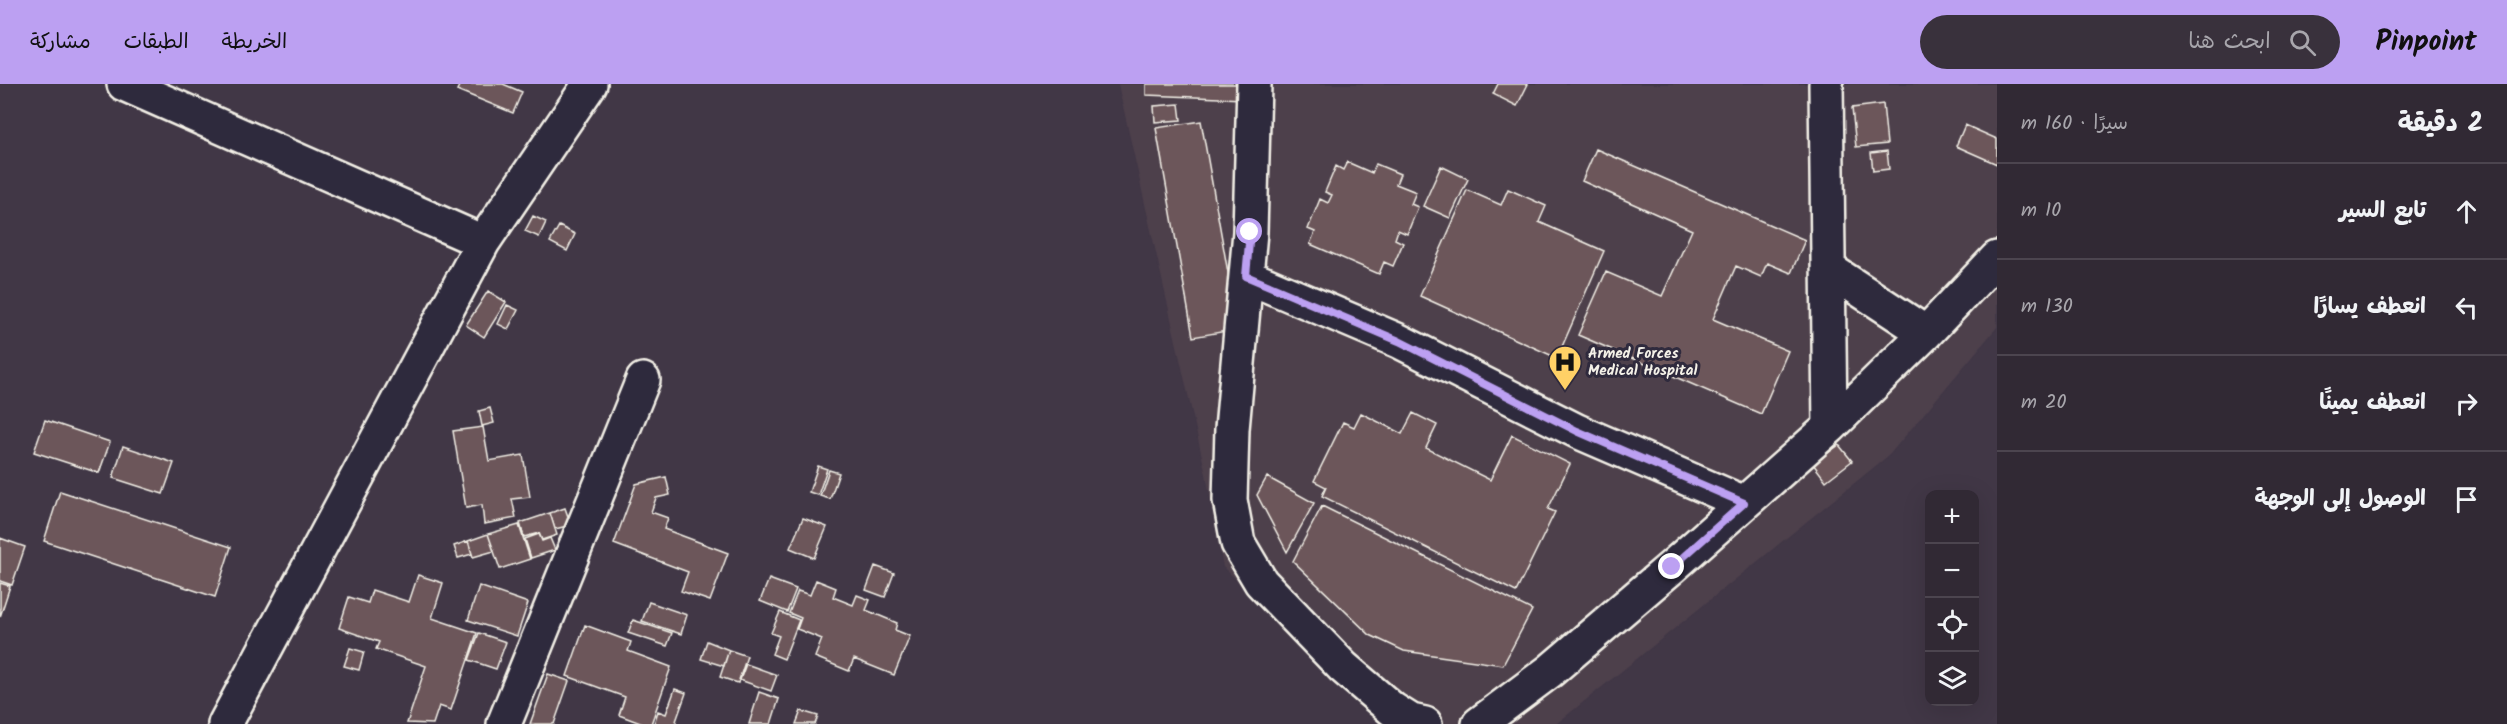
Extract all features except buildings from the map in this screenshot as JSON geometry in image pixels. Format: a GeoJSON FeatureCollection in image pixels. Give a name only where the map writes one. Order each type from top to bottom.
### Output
{"type":"FeatureCollection","features":[{"type":"Feature","properties":{"kind":"street"},"geometry":{"type":"LineString","coordinates":[[124,84],[483,242]]}},
{"type":"Feature","properties":{"kind":"street"},"geometry":{"type":"LineString","coordinates":[[225,724],[483,242],[590,84]]}},
{"type":"Feature","properties":{"kind":"street"},"geometry":{"type":"LineString","coordinates":[[1254,84],[1250,232],[1232,429],[1230,500],[1238,543],[1261,582],[1343,667],[1392,709],[1412,721],[1425,724]]}},
{"type":"Feature","properties":{"kind":"street"},"geometry":{"type":"LineString","coordinates":[[1826,84],[1830,270],[1830,427]]}},
{"type":"Feature","properties":{"kind":"street"},"geometry":{"type":"LineString","coordinates":[[1479,724],[1550,671],[1830,427],[1926,333],[1997,258]]}},
{"type":"Feature","properties":{"kind":"street"},"geometry":{"type":"LineString","coordinates":[[1830,270],[1926,333]]}},
{"type":"Feature","properties":{"kind":"street"},"geometry":{"type":"LineString","coordinates":[[1246,276],[1399,341],[1577,431],[1744,503]]}},
{"type":"Feature","properties":{"kind":"street"},"geometry":{"type":"LineString","coordinates":[[504,724],[643,380]]}},
{"type":"Feature","properties":{"kind":"shaded area","name":"Armed Forces Medical Hospital"},"geometry":{"type":"Polygon","coordinates":[[[1118,84],[1997,84],[1997,327],[1889,455],[1556,724],[1390,724],[1223,567],[1206,474],[1118,84]]]}},
{"type":"Feature","properties":{"kind":"place","name":"Armed Forces Medical Hospital"},"geometry":{"type":"Point","coordinates":[1565,391]}},
{"type":"Feature","properties":{"kind":"route"},"geometry":{"type":"LineString","coordinates":[[1250,232],[1246,276],[1399,341],[1577,431],[1744,503],[1672,567]]}}]}
